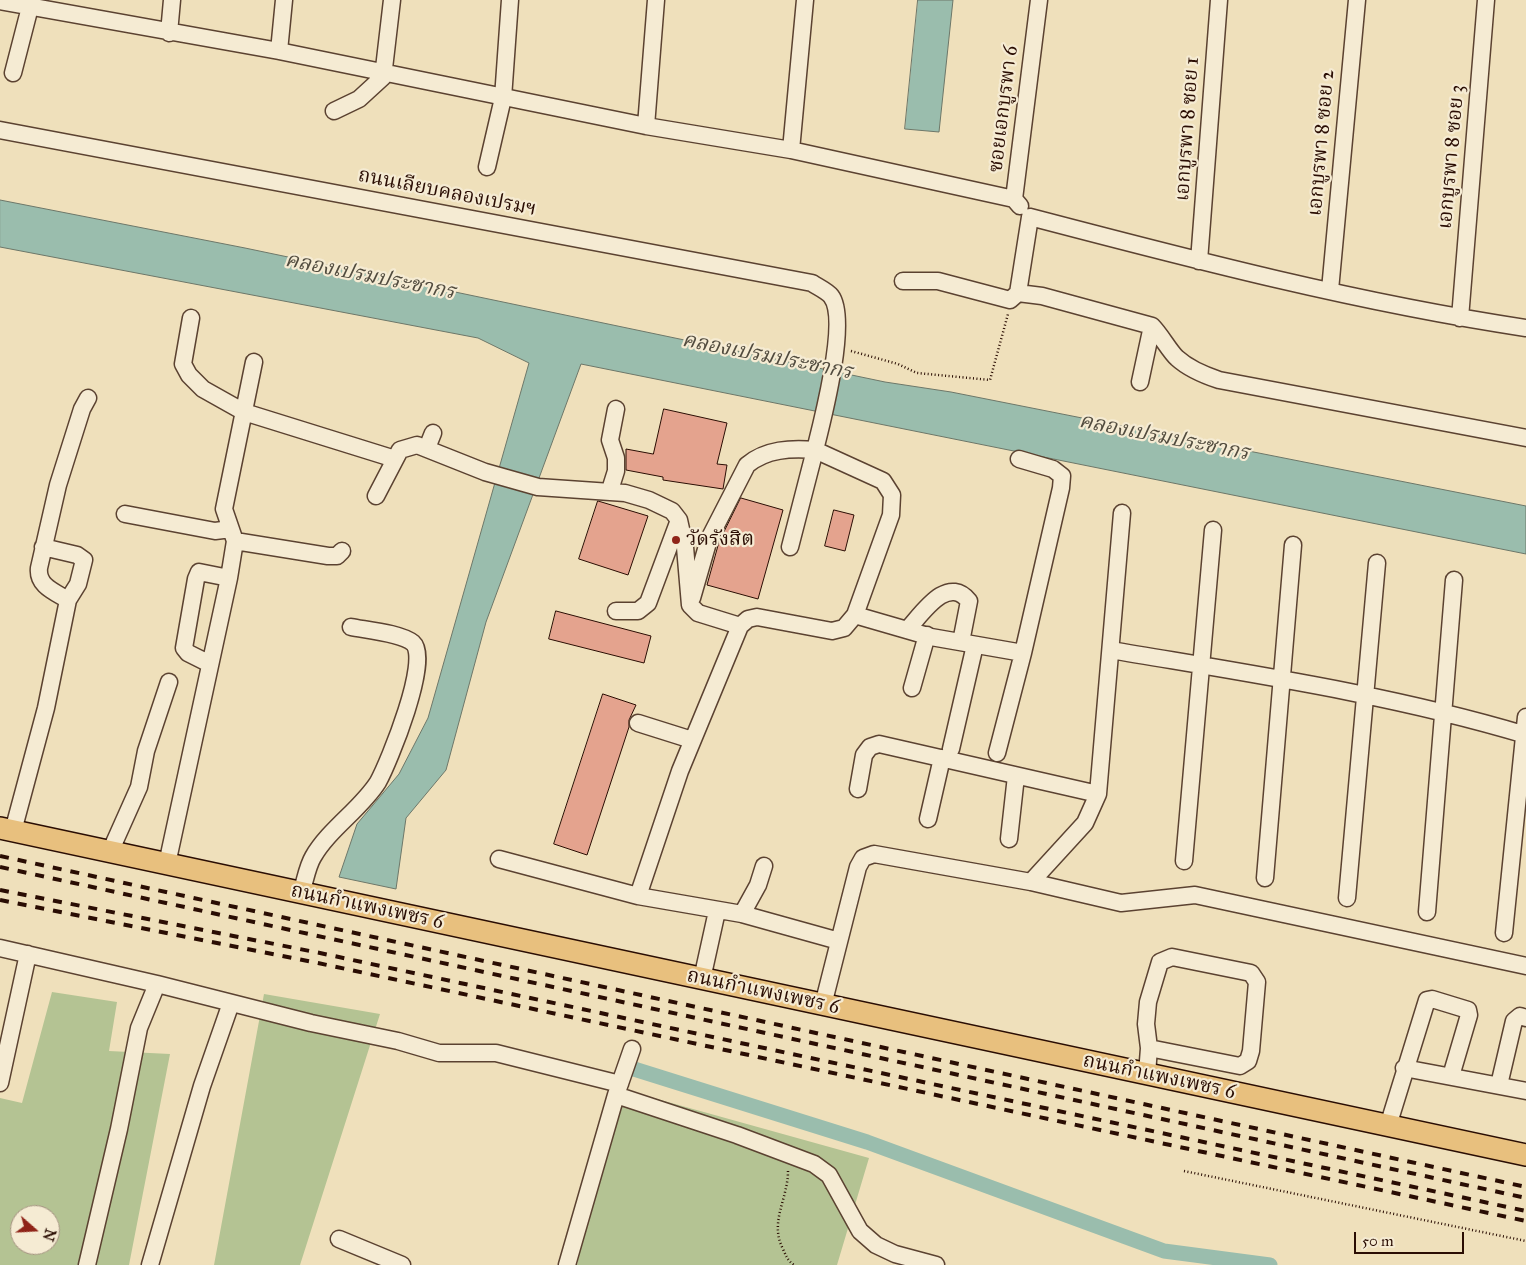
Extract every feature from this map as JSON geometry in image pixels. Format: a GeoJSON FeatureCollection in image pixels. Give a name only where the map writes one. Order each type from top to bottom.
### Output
{"type":"FeatureCollection","features":[{"type":"Feature","properties":{"kind":"main road","name":"ถนนกำแพงเพชร 6"},"geometry":{"type":"LineString","coordinates":[[7,830],[1526,1156]]}},
{"type":"Feature","properties":{"kind":"street"},"geometry":{"type":"LineString","coordinates":[[169,33],[172,0]]}},
{"type":"Feature","properties":{"kind":"street"},"geometry":{"type":"LineString","coordinates":[[279,51],[284,0]]}},
{"type":"Feature","properties":{"kind":"street"},"geometry":{"type":"LineString","coordinates":[[334,111],[359,99],[380,81],[384,74],[392,0]]}},
{"type":"Feature","properties":{"kind":"street"},"geometry":{"type":"LineString","coordinates":[[487,167],[503,98],[510,0]]}},
{"type":"Feature","properties":{"kind":"street"},"geometry":{"type":"LineString","coordinates":[[646,126],[656,0]]}},
{"type":"Feature","properties":{"kind":"street"},"geometry":{"type":"LineString","coordinates":[[791,150],[804,0]]}},
{"type":"Feature","properties":{"kind":"street","name":"ซอยเอกบูรพา 6"},"geometry":{"type":"LineString","coordinates":[[1030,217],[1014,200],[1039,0]]}},
{"type":"Feature","properties":{"kind":"street","name":"เอกบูรพา 8 ซอย 1"},"geometry":{"type":"LineString","coordinates":[[1199,262],[1219,0]]}},
{"type":"Feature","properties":{"kind":"street","name":"เอกบูรพา 8 ซอย 2"},"geometry":{"type":"LineString","coordinates":[[1330,290],[1357,0]]}},
{"type":"Feature","properties":{"kind":"street","name":"เอกบูรพา 8 ซอย 3"},"geometry":{"type":"LineString","coordinates":[[1460,318],[1486,0]]}},
{"type":"Feature","properties":{"kind":"street"},"geometry":{"type":"LineString","coordinates":[[0,1],[30,7],[60,6],[169,33],[279,51],[384,74],[646,126],[791,150],[1014,200]]}},
{"type":"Feature","properties":{"kind":"street"},"geometry":{"type":"LineString","coordinates":[[13,74],[30,7]]}},
{"type":"Feature","properties":{"kind":"street","name":"ถนนเลียบคลองเปรมฯ"},"geometry":{"type":"LineString","coordinates":[[0,130],[812,283],[832,296],[836,310],[836,354]]}},
{"type":"Feature","properties":{"kind":"street"},"geometry":{"type":"LineString","coordinates":[[1014,297],[1030,217],[1199,262],[1460,318],[1526,328]]}},
{"type":"Feature","properties":{"kind":"street"},"geometry":{"type":"LineString","coordinates":[[903,281],[938,281],[1014,297],[1042,296],[1152,326],[1165,339],[1176,357],[1200,374],[1219,380],[1526,438]]}},
{"type":"Feature","properties":{"kind":"street"},"geometry":{"type":"LineString","coordinates":[[191,318],[183,364],[189,375],[203,388],[244,412],[395,459]]}},
{"type":"Feature","properties":{"kind":"street"},"geometry":{"type":"LineString","coordinates":[[1140,382],[1152,326]]}},
{"type":"Feature","properties":{"kind":"street"},"geometry":{"type":"LineString","coordinates":[[790,547],[820,432],[836,354]]}},
{"type":"Feature","properties":{"kind":"street"},"geometry":{"type":"LineString","coordinates":[[167,864],[229,578],[233,535],[224,509],[254,362]]}},
{"type":"Feature","properties":{"kind":"street"},"geometry":{"type":"LineString","coordinates":[[68,600],[41,582],[38,575],[43,547],[69,446],[82,408],[88,398]]}},
{"type":"Feature","properties":{"kind":"street"},"geometry":{"type":"LineString","coordinates":[[610,490],[616,471],[616,458],[610,440],[616,409]]}},
{"type":"Feature","properties":{"kind":"street"},"geometry":{"type":"LineString","coordinates":[[427,448],[433,433]]}},
{"type":"Feature","properties":{"kind":"street"},"geometry":{"type":"LineString","coordinates":[[376,496],[400,450],[408,446],[417,445],[485,472],[538,487],[610,490],[649,500],[672,511],[679,520],[685,547],[690,605],[698,613],[740,626]]}},
{"type":"Feature","properties":{"kind":"street"},"geometry":{"type":"LineString","coordinates":[[638,896],[692,740],[740,626],[748,619],[757,617],[832,631],[844,628],[856,615],[891,516],[892,495],[883,481],[815,450],[791,448],[755,458],[747,465],[709,539],[690,605]]}},
{"type":"Feature","properties":{"kind":"street"},"geometry":{"type":"LineString","coordinates":[[997,753],[1062,488],[1062,476],[1053,469],[1019,459]]}},
{"type":"Feature","properties":{"kind":"street"},"geometry":{"type":"LineString","coordinates":[[1031,882],[1085,823],[1098,794],[1122,513]]}},
{"type":"Feature","properties":{"kind":"street"},"geometry":{"type":"LineString","coordinates":[[125,514],[215,531],[328,556],[337,556],[342,551]]}},
{"type":"Feature","properties":{"kind":"street"},"geometry":{"type":"LineString","coordinates":[[616,612],[638,611],[648,603],[679,520]]}},
{"type":"Feature","properties":{"kind":"street"},"geometry":{"type":"LineString","coordinates":[[1184,861],[1212,530]]}},
{"type":"Feature","properties":{"kind":"street"},"geometry":{"type":"LineString","coordinates":[[1265,878],[1294,545]]}},
{"type":"Feature","properties":{"kind":"street"},"geometry":{"type":"LineString","coordinates":[[7,830],[46,708],[68,600],[78,584],[84,560],[77,555],[43,547]]}},
{"type":"Feature","properties":{"kind":"street"},"geometry":{"type":"LineString","coordinates":[[1347,898],[1377,563]]}},
{"type":"Feature","properties":{"kind":"street"},"geometry":{"type":"LineString","coordinates":[[210,664],[188,654],[184,648],[196,579],[199,572],[229,578]]}},
{"type":"Feature","properties":{"kind":"street"},"geometry":{"type":"LineString","coordinates":[[1428,912],[1442,712],[1454,580]]}},
{"type":"Feature","properties":{"kind":"street"},"geometry":{"type":"LineString","coordinates":[[907,630],[942,594],[956,591],[964,594],[969,601],[968,643],[946,754],[928,819]]}},
{"type":"Feature","properties":{"kind":"street"},"geometry":{"type":"LineString","coordinates":[[856,615],[927,635],[1023,653]]}},
{"type":"Feature","properties":{"kind":"street"},"geometry":{"type":"LineString","coordinates":[[301,893],[312,858],[377,783],[394,747],[418,670],[418,651],[413,643],[397,636],[351,627]]}},
{"type":"Feature","properties":{"kind":"street"},"geometry":{"type":"LineString","coordinates":[[912,688],[927,635]]}},
{"type":"Feature","properties":{"kind":"street"},"geometry":{"type":"LineString","coordinates":[[1111,650],[1365,693],[1525,734]]}},
{"type":"Feature","properties":{"kind":"street"},"geometry":{"type":"LineString","coordinates":[[110,852],[139,787],[146,751],[169,682]]}},
{"type":"Feature","properties":{"kind":"street"},"geometry":{"type":"LineString","coordinates":[[1504,933],[1526,716]]}},
{"type":"Feature","properties":{"kind":"street"},"geometry":{"type":"LineString","coordinates":[[638,723],[692,740]]}},
{"type":"Feature","properties":{"kind":"street"},"geometry":{"type":"LineString","coordinates":[[858,789],[864,756],[870,747],[879,744],[946,754],[1016,776],[1098,794]]}},
{"type":"Feature","properties":{"kind":"street"},"geometry":{"type":"LineString","coordinates":[[1009,839],[1016,776]]}},
{"type":"Feature","properties":{"kind":"street"},"geometry":{"type":"LineString","coordinates":[[823,1005],[858,867],[863,858],[874,854],[1031,882],[1121,903],[1195,895],[1526,966]]}},
{"type":"Feature","properties":{"kind":"street"},"geometry":{"type":"LineString","coordinates":[[499,859],[638,896],[742,914],[839,940]]}},
{"type":"Feature","properties":{"kind":"street"},"geometry":{"type":"LineString","coordinates":[[742,914],[758,885],[764,866]]}},
{"type":"Feature","properties":{"kind":"street"},"geometry":{"type":"LineString","coordinates":[[702,979],[717,911]]}},
{"type":"Feature","properties":{"kind":"street"},"geometry":{"type":"LineString","coordinates":[[0,948],[439,1052],[496,1053],[618,1090],[814,1164],[829,1176],[860,1231],[876,1245],[895,1254],[936,1265]]}},
{"type":"Feature","properties":{"kind":"street"},"geometry":{"type":"LineString","coordinates":[[0,1083],[28,954]]}},
{"type":"Feature","properties":{"kind":"street"},"geometry":{"type":"LineString","coordinates":[[1147,1074],[1149,1048],[1146,1024],[1148,1002],[1160,962],[1172,957],[1251,973],[1255,977],[1257,982],[1252,1051],[1248,1061],[1240,1066],[1149,1048]]}},
{"type":"Feature","properties":{"kind":"street"},"geometry":{"type":"LineString","coordinates":[[87,1265],[119,1129],[139,1028],[157,984]]}},
{"type":"Feature","properties":{"kind":"street"},"geometry":{"type":"LineString","coordinates":[[1388,1126],[1404,1068],[1424,1004],[1427,1000],[1432,999],[1468,1010],[1469,1015],[1451,1076]]}},
{"type":"Feature","properties":{"kind":"street"},"geometry":{"type":"LineString","coordinates":[[150,1265],[202,1086],[231,1003]]}},
{"type":"Feature","properties":{"kind":"street"},"geometry":{"type":"LineString","coordinates":[[1499,1085],[1514,1021],[1520,1016],[1526,1018]]}},
{"type":"Feature","properties":{"kind":"street"},"geometry":{"type":"LineString","coordinates":[[567,1265],[618,1090],[632,1049]]}},
{"type":"Feature","properties":{"kind":"street"},"geometry":{"type":"LineString","coordinates":[[1404,1068],[1526,1091]]}},
{"type":"Feature","properties":{"kind":"street"},"geometry":{"type":"LineString","coordinates":[[340,1239],[402,1265]]}},
{"type":"Feature","properties":{"kind":"path"},"geometry":{"type":"LineString","coordinates":[[836,354],[885,359],[917,373],[990,380],[1014,297]]}},
{"type":"Feature","properties":{"kind":"path"},"geometry":{"type":"LineString","coordinates":[[788,1155],[788,1179],[777,1216],[778,1240],[789,1261],[794,1265]]}},
{"type":"Feature","properties":{"kind":"path"},"geometry":{"type":"LineString","coordinates":[[1184,1171],[1526,1241]]}},
{"type":"Feature","properties":{"kind":"green space"},"geometry":{"type":"Polygon","coordinates":[[[52,992],[117,1002],[109,1051],[170,1054],[129,1265],[0,1265],[0,1098],[22,1103],[52,992]]]}},
{"type":"Feature","properties":{"kind":"green space"},"geometry":{"type":"Polygon","coordinates":[[[264,994],[380,1014],[300,1265],[214,1265],[264,994]]]}},
{"type":"Feature","properties":{"kind":"green space"},"geometry":{"type":"Polygon","coordinates":[[[614,1087],[869,1158],[837,1265],[577,1265],[614,1087]]]}},
{"type":"Feature","properties":{"kind":"water"},"geometry":{"type":"Polygon","coordinates":[[[918,0],[953,0],[939,132],[905,129],[918,0]]]}},
{"type":"Feature","properties":{"kind":"water","name":"คลองเปรมประชากร"},"geometry":{"type":"Polygon","coordinates":[[[0,200],[245,248],[885,382],[951,392],[1526,506],[1526,554],[581,364],[486,622],[446,770],[406,818],[396,889],[339,877],[357,824],[399,774],[428,718],[529,363],[478,338],[0,247],[0,200]]]}},
{"type":"Feature","properties":{"kind":"building"},"geometry":{"type":"Polygon","coordinates":[[[664,409],[727,423],[717,464],[727,465],[723,489],[663,480],[663,477],[626,470],[626,449],[653,454],[664,409]]]}},
{"type":"Feature","properties":{"kind":"building"},"geometry":{"type":"Polygon","coordinates":[[[741,498],[783,510],[758,599],[707,585],[719,542],[741,498]]]}},
{"type":"Feature","properties":{"kind":"building"},"geometry":{"type":"Polygon","coordinates":[[[598,501],[648,516],[628,575],[579,559],[598,501]]]}},
{"type":"Feature","properties":{"kind":"building"},"geometry":{"type":"Polygon","coordinates":[[[834,510],[854,515],[845,551],[825,546],[834,510]]]}},
{"type":"Feature","properties":{"kind":"building"},"geometry":{"type":"Polygon","coordinates":[[[556,611],[651,636],[644,663],[549,639],[556,611]]]}},
{"type":"Feature","properties":{"kind":"building"},"geometry":{"type":"Polygon","coordinates":[[[603,694],[636,705],[629,720],[629,727],[587,855],[554,844],[603,694]]]}},
{"type":"Feature","properties":{"kind":"waterway"},"geometry":{"type":"LineString","coordinates":[[634,1069],[867,1142],[1164,1251],[1270,1265]]}},
{"type":"Feature","properties":{"kind":"railway"},"geometry":{"type":"LineString","coordinates":[[0,856],[1526,1187]]}},
{"type":"Feature","properties":{"kind":"railway"},"geometry":{"type":"LineString","coordinates":[[0,867],[1526,1198]]}},
{"type":"Feature","properties":{"kind":"railway"},"geometry":{"type":"LineString","coordinates":[[0,890],[320,953],[1526,1211]]}},
{"type":"Feature","properties":{"kind":"railway"},"geometry":{"type":"LineString","coordinates":[[0,900],[318,963],[1526,1221]]}},
{"type":"Feature","properties":{"kind":"place","name":"วัดรังสิต"},"geometry":{"type":"Point","coordinates":[676,540]}}]}
